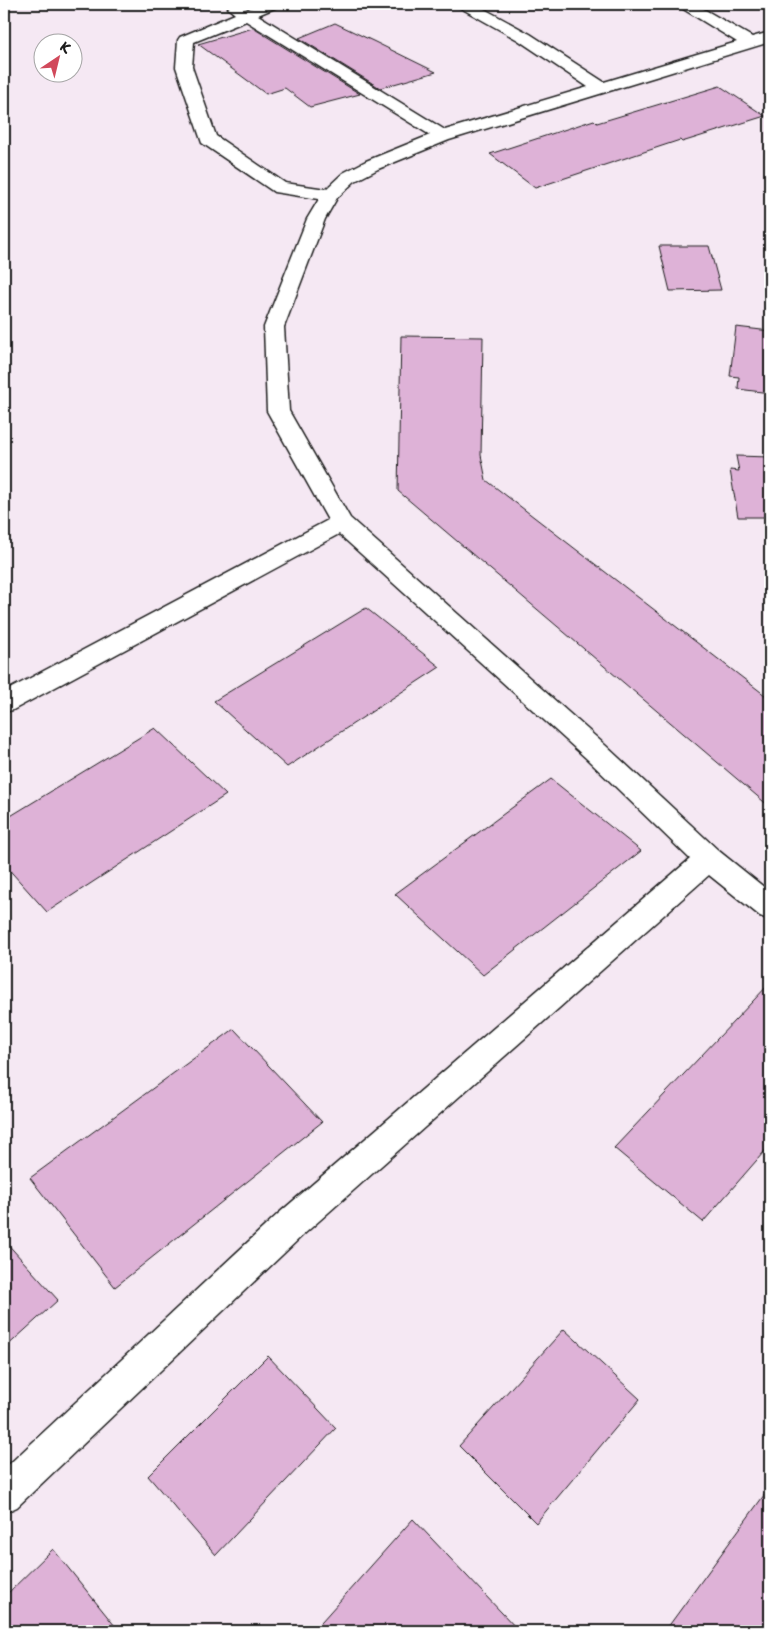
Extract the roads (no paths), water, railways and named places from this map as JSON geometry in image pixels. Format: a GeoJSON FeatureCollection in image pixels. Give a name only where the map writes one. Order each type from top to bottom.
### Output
{"type":"FeatureCollection","features":[{"type":"Feature","properties":{"kind":"street"},"geometry":{"type":"LineString","coordinates":[[228,4],[248,14],[443,136]]}},
{"type":"Feature","properties":{"kind":"street"},"geometry":{"type":"LineString","coordinates":[[272,4],[186,40],[184,67],[208,139],[280,188],[330,195]]}},
{"type":"Feature","properties":{"kind":"street"},"geometry":{"type":"LineString","coordinates":[[464,4],[524,37],[603,89]]}},
{"type":"Feature","properties":{"kind":"street"},"geometry":{"type":"LineString","coordinates":[[685,4],[750,43]]}},
{"type":"Feature","properties":{"kind":"street"},"geometry":{"type":"LineString","coordinates":[[770,37],[443,136],[372,165],[349,177],[330,195],[316,219],[274,326],[278,411],[341,522],[596,752],[709,859],[770,908]]}},
{"type":"Feature","properties":{"kind":"street"},"geometry":{"type":"LineString","coordinates":[[4,703],[341,522]]}},
{"type":"Feature","properties":{"kind":"street"},"geometry":{"type":"LineString","coordinates":[[4,1494],[290,1225],[709,859]]}}]}
